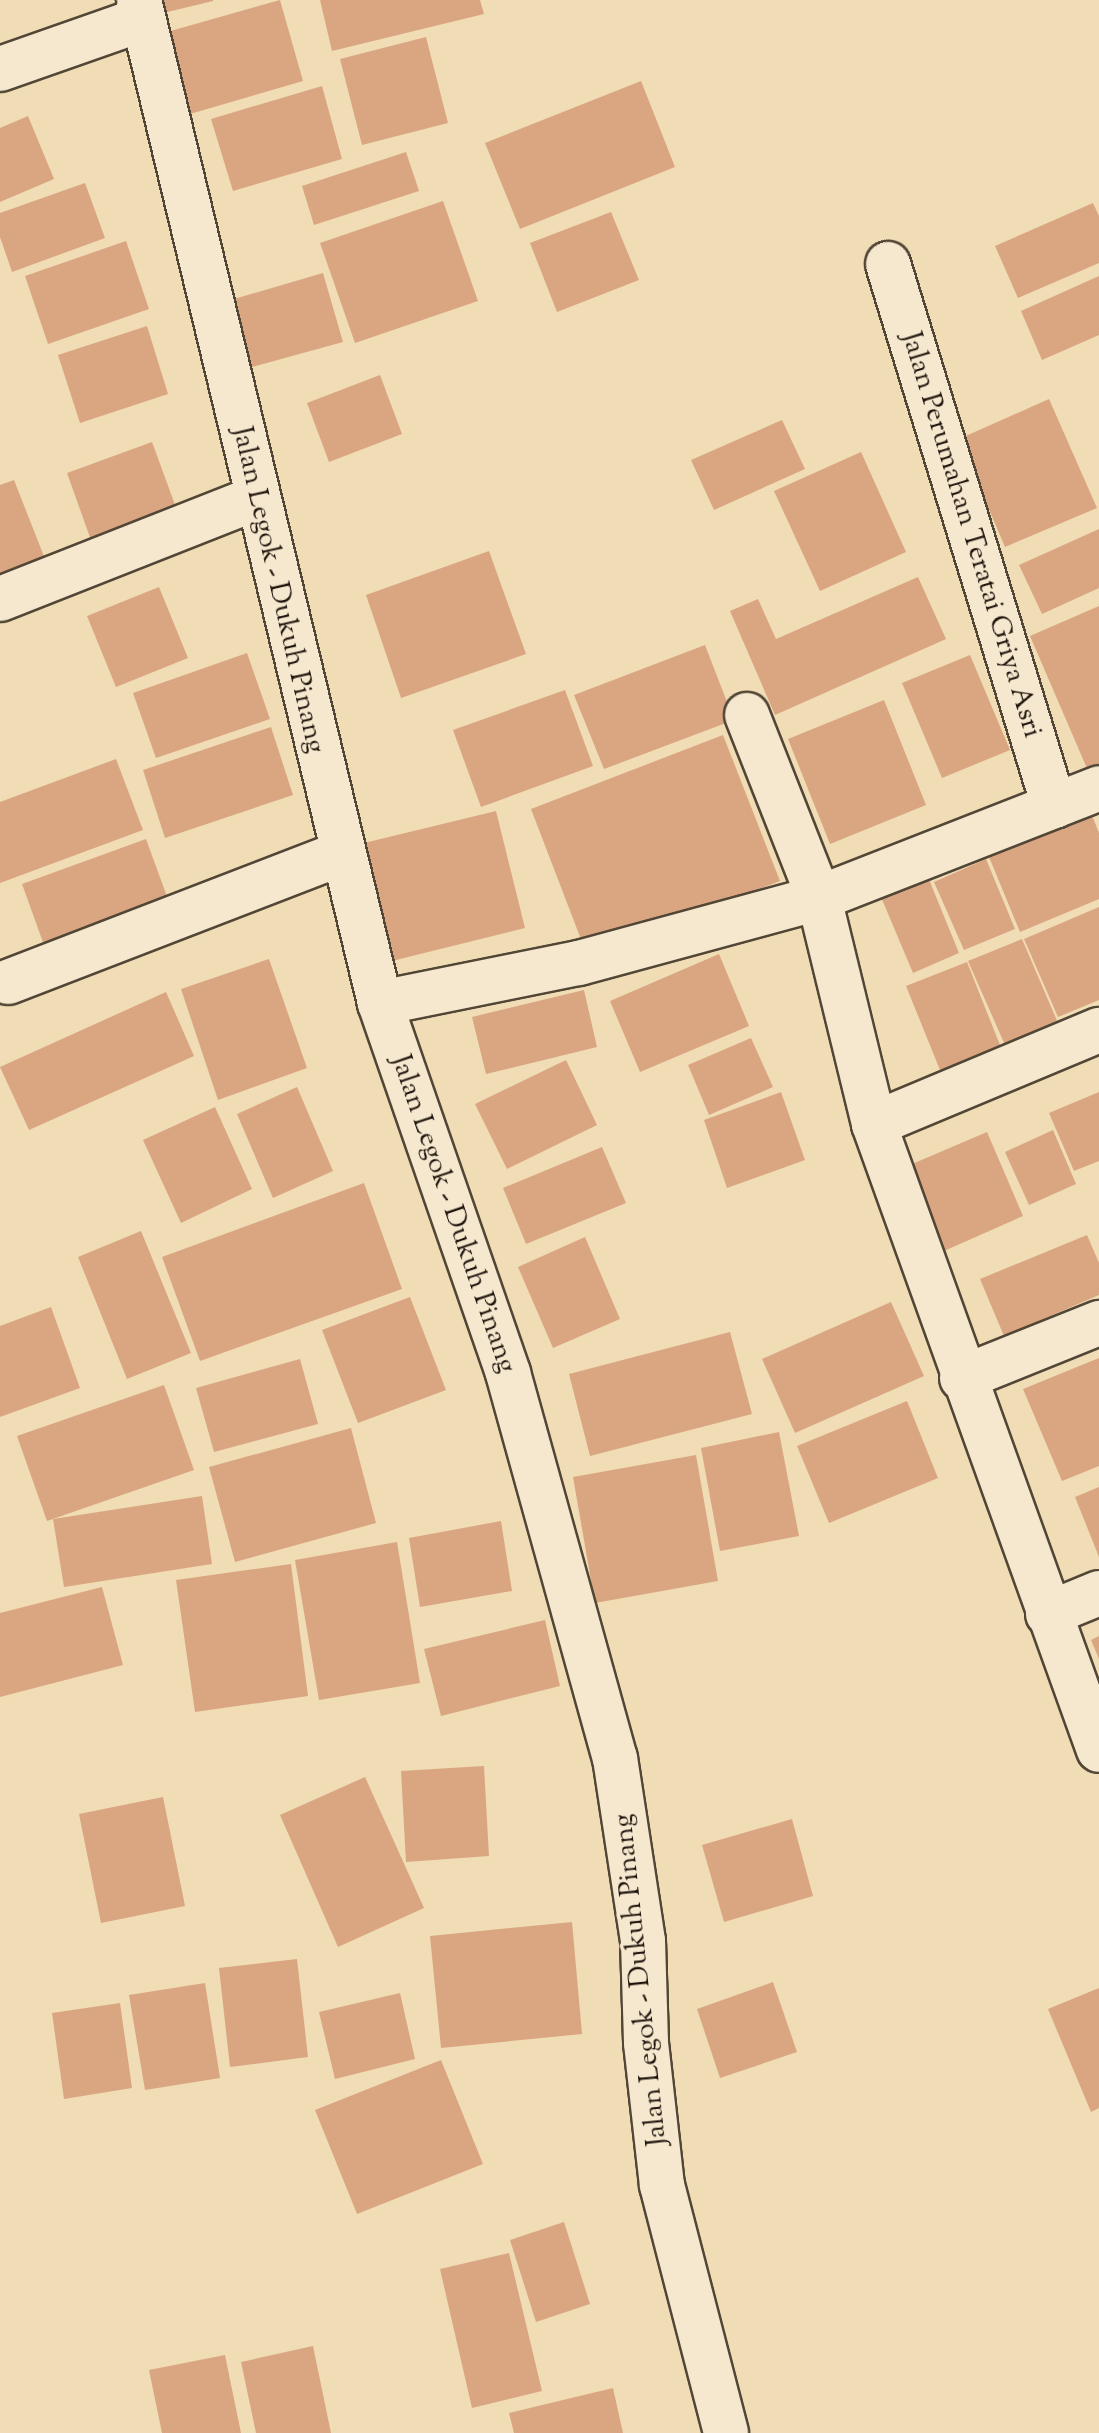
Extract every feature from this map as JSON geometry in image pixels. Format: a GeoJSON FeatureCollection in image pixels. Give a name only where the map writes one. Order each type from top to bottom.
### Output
{"type":"FeatureCollection","features":[{"type":"Feature","properties":{"kind":"street"},"geometry":{"type":"LineString","coordinates":[[0,69],[141,10]]}},
{"type":"Feature","properties":{"kind":"street","name":"Jalan Legok - Dukuh Pinang"},"geometry":{"type":"LineString","coordinates":[[141,10],[380,1003],[508,1373],[615,1758],[643,1941],[646,2043],[662,2185],[726,2433]]}},
{"type":"Feature","properties":{"kind":"street","name":"Jalan Perumahan Teratai Griya Asri"},"geometry":{"type":"LineString","coordinates":[[888,264],[1054,806]]}},
{"type":"Feature","properties":{"kind":"street"},"geometry":{"type":"LineString","coordinates":[[0,599],[256,498]]}},
{"type":"Feature","properties":{"kind":"street"},"geometry":{"type":"LineString","coordinates":[[747,715],[819,898],[874,1124],[962,1378],[1099,1750]]}},
{"type":"Feature","properties":{"kind":"street"},"geometry":{"type":"LineString","coordinates":[[380,1003],[579,963],[819,898],[1099,788]]}},
{"type":"Feature","properties":{"kind":"street"},"geometry":{"type":"LineString","coordinates":[[8,982],[342,853]]}},
{"type":"Feature","properties":{"kind":"street"},"geometry":{"type":"LineString","coordinates":[[874,1124],[1099,1030]]}},
{"type":"Feature","properties":{"kind":"street"},"geometry":{"type":"LineString","coordinates":[[962,1378],[1099,1323]]}},
{"type":"Feature","properties":{"kind":"street"},"geometry":{"type":"LineString","coordinates":[[1048,1614],[1099,1593]]}},
{"type":"Feature","properties":{"kind":"building"},"geometry":{"type":"Polygon","coordinates":[[[152,0],[213,0],[213,1],[155,15],[152,0]]]}},
{"type":"Feature","properties":{"kind":"building"},"geometry":{"type":"Polygon","coordinates":[[[280,0],[303,81],[183,116],[160,34],[280,0]]]}},
{"type":"Feature","properties":{"kind":"building"},"geometry":{"type":"Polygon","coordinates":[[[320,0],[480,0],[484,14],[332,51],[320,0]]]}},
{"type":"Feature","properties":{"kind":"building"},"geometry":{"type":"Polygon","coordinates":[[[426,37],[448,123],[362,145],[340,59],[426,37]]]}},
{"type":"Feature","properties":{"kind":"building"},"geometry":{"type":"Polygon","coordinates":[[[641,81],[675,167],[520,229],[485,143],[641,81]]]}},
{"type":"Feature","properties":{"kind":"building"},"geometry":{"type":"Polygon","coordinates":[[[322,86],[342,159],[233,191],[211,119],[322,86]]]}},
{"type":"Feature","properties":{"kind":"building"},"geometry":{"type":"Polygon","coordinates":[[[28,116],[54,179],[0,202],[0,128],[28,116]]]}},
{"type":"Feature","properties":{"kind":"building"},"geometry":{"type":"Polygon","coordinates":[[[406,152],[419,191],[314,225],[302,186],[406,152]]]}},
{"type":"Feature","properties":{"kind":"building"},"geometry":{"type":"Polygon","coordinates":[[[85,183],[105,238],[12,272],[0,237],[0,213],[85,183]]]}},
{"type":"Feature","properties":{"kind":"building"},"geometry":{"type":"Polygon","coordinates":[[[443,201],[478,301],[355,343],[320,243],[443,201]]]}},
{"type":"Feature","properties":{"kind":"building"},"geometry":{"type":"Polygon","coordinates":[[[1093,203],[1099,216],[1099,263],[1018,298],[995,246],[1093,203]]]}},
{"type":"Feature","properties":{"kind":"building"},"geometry":{"type":"Polygon","coordinates":[[[611,212],[639,280],[557,312],[530,243],[611,212]]]}},
{"type":"Feature","properties":{"kind":"building"},"geometry":{"type":"Polygon","coordinates":[[[126,241],[149,309],[48,344],[25,276],[126,241]]]}},
{"type":"Feature","properties":{"kind":"building"},"geometry":{"type":"Polygon","coordinates":[[[323,273],[343,342],[252,367],[234,299],[323,273]]]}},
{"type":"Feature","properties":{"kind":"building"},"geometry":{"type":"Polygon","coordinates":[[[1099,276],[1099,335],[1042,360],[1021,311],[1099,276]]]}},
{"type":"Feature","properties":{"kind":"building"},"geometry":{"type":"Polygon","coordinates":[[[147,326],[168,394],[80,423],[58,355],[147,326]]]}},
{"type":"Feature","properties":{"kind":"building"},"geometry":{"type":"Polygon","coordinates":[[[380,375],[402,434],[329,462],[307,403],[380,375]]]}},
{"type":"Feature","properties":{"kind":"building"},"geometry":{"type":"Polygon","coordinates":[[[1049,399],[1097,508],[1005,547],[959,439],[1049,399]]]}},
{"type":"Feature","properties":{"kind":"building"},"geometry":{"type":"Polygon","coordinates":[[[782,420],[805,469],[714,510],[691,460],[782,420]]]}},
{"type":"Feature","properties":{"kind":"building"},"geometry":{"type":"Polygon","coordinates":[[[152,442],[178,513],[92,543],[67,473],[152,442]]]}},
{"type":"Feature","properties":{"kind":"building"},"geometry":{"type":"Polygon","coordinates":[[[861,452],[906,552],[820,591],[774,491],[861,452]]]}},
{"type":"Feature","properties":{"kind":"building"},"geometry":{"type":"Polygon","coordinates":[[[14,480],[47,564],[0,581],[0,485],[14,480]]]}},
{"type":"Feature","properties":{"kind":"building"},"geometry":{"type":"Polygon","coordinates":[[[1099,529],[1099,588],[1042,614],[1019,565],[1099,529]]]}},
{"type":"Feature","properties":{"kind":"building"},"geometry":{"type":"Polygon","coordinates":[[[489,551],[526,654],[401,698],[366,595],[489,551]]]}},
{"type":"Feature","properties":{"kind":"building"},"geometry":{"type":"Polygon","coordinates":[[[918,577],[946,639],[775,715],[730,611],[758,599],[776,639],[918,577]]]}},
{"type":"Feature","properties":{"kind":"building"},"geometry":{"type":"Polygon","coordinates":[[[159,587],[188,658],[116,687],[87,616],[159,587]]]}},
{"type":"Feature","properties":{"kind":"building"},"geometry":{"type":"Polygon","coordinates":[[[1099,606],[1099,769],[1089,773],[1030,636],[1099,606]]]}},
{"type":"Feature","properties":{"kind":"building"},"geometry":{"type":"Polygon","coordinates":[[[705,645],[734,720],[604,769],[574,695],[705,645]]]}},
{"type":"Feature","properties":{"kind":"building"},"geometry":{"type":"Polygon","coordinates":[[[247,653],[270,719],[156,758],[133,693],[247,653]]]}},
{"type":"Feature","properties":{"kind":"building"},"geometry":{"type":"Polygon","coordinates":[[[970,655],[1010,750],[942,778],[902,683],[970,655]]]}},
{"type":"Feature","properties":{"kind":"building"},"geometry":{"type":"Polygon","coordinates":[[[565,690],[593,766],[481,807],[453,730],[565,690]]]}},
{"type":"Feature","properties":{"kind":"building"},"geometry":{"type":"Polygon","coordinates":[[[884,700],[926,805],[830,844],[788,739],[884,700]]]}},
{"type":"Feature","properties":{"kind":"building"},"geometry":{"type":"Polygon","coordinates":[[[271,727],[293,795],[165,838],[143,770],[271,727]]]}},
{"type":"Feature","properties":{"kind":"building"},"geometry":{"type":"Polygon","coordinates":[[[723,735],[780,881],[587,955],[531,809],[723,735]]]}},
{"type":"Feature","properties":{"kind":"building"},"geometry":{"type":"Polygon","coordinates":[[[116,759],[143,830],[0,883],[0,802],[116,759]]]}},
{"type":"Feature","properties":{"kind":"building"},"geometry":{"type":"Polygon","coordinates":[[[1090,810],[1099,833],[1099,899],[1020,932],[987,852],[1090,810]]]}},
{"type":"Feature","properties":{"kind":"building"},"geometry":{"type":"Polygon","coordinates":[[[496,811],[525,928],[392,961],[364,843],[496,811]]]}},
{"type":"Feature","properties":{"kind":"building"},"geometry":{"type":"Polygon","coordinates":[[[146,839],[173,913],[49,959],[22,884],[146,839]]]}},
{"type":"Feature","properties":{"kind":"building"},"geometry":{"type":"Polygon","coordinates":[[[986,859],[1015,929],[964,950],[934,882],[986,859]]]}},
{"type":"Feature","properties":{"kind":"building"},"geometry":{"type":"Polygon","coordinates":[[[928,877],[959,953],[913,973],[881,897],[928,877]]]}},
{"type":"Feature","properties":{"kind":"building"},"geometry":{"type":"Polygon","coordinates":[[[1099,907],[1099,1000],[1058,1017],[1024,939],[1099,907]]]}},
{"type":"Feature","properties":{"kind":"building"},"geometry":{"type":"Polygon","coordinates":[[[1022,939],[1058,1023],[1005,1045],[968,961],[1022,939]]]}},
{"type":"Feature","properties":{"kind":"building"},"geometry":{"type":"Polygon","coordinates":[[[719,954],[749,1026],[640,1072],[610,1001],[719,954]]]}},
{"type":"Feature","properties":{"kind":"building"},"geometry":{"type":"Polygon","coordinates":[[[269,959],[307,1068],[218,1100],[181,989],[269,959]]]}},
{"type":"Feature","properties":{"kind":"building"},"geometry":{"type":"Polygon","coordinates":[[[967,962],[1000,1045],[940,1070],[906,986],[967,962]]]}},
{"type":"Feature","properties":{"kind":"building"},"geometry":{"type":"Polygon","coordinates":[[[584,990],[597,1047],[486,1074],[472,1017],[584,990]]]}},
{"type":"Feature","properties":{"kind":"building"},"geometry":{"type":"Polygon","coordinates":[[[166,992],[194,1056],[29,1130],[0,1067],[166,992]]]}},
{"type":"Feature","properties":{"kind":"building"},"geometry":{"type":"Polygon","coordinates":[[[751,1038],[773,1087],[709,1115],[688,1065],[751,1038]]]}},
{"type":"Feature","properties":{"kind":"building"},"geometry":{"type":"Polygon","coordinates":[[[566,1060],[597,1125],[507,1169],[475,1104],[566,1060]]]}},
{"type":"Feature","properties":{"kind":"building"},"geometry":{"type":"Polygon","coordinates":[[[297,1087],[333,1171],[273,1198],[237,1114],[297,1087]]]}},
{"type":"Feature","properties":{"kind":"building"},"geometry":{"type":"Polygon","coordinates":[[[781,1092],[805,1160],[727,1188],[704,1120],[781,1092]]]}},
{"type":"Feature","properties":{"kind":"building"},"geometry":{"type":"Polygon","coordinates":[[[1099,1092],[1099,1161],[1074,1171],[1049,1113],[1099,1092]]]}},
{"type":"Feature","properties":{"kind":"building"},"geometry":{"type":"Polygon","coordinates":[[[215,1107],[252,1189],[181,1223],[143,1140],[215,1107]]]}},
{"type":"Feature","properties":{"kind":"building"},"geometry":{"type":"Polygon","coordinates":[[[1053,1130],[1076,1184],[1029,1205],[1005,1152],[1053,1130]]]}},
{"type":"Feature","properties":{"kind":"building"},"geometry":{"type":"Polygon","coordinates":[[[987,1132],[1023,1216],[935,1255],[898,1170],[987,1132]]]}},
{"type":"Feature","properties":{"kind":"building"},"geometry":{"type":"Polygon","coordinates":[[[602,1147],[626,1203],[526,1244],[503,1188],[602,1147]]]}},
{"type":"Feature","properties":{"kind":"building"},"geometry":{"type":"Polygon","coordinates":[[[364,1183],[402,1289],[200,1361],[162,1257],[364,1183]]]}},
{"type":"Feature","properties":{"kind":"building"},"geometry":{"type":"Polygon","coordinates":[[[141,1231],[191,1353],[127,1379],[78,1257],[141,1231]]]}},
{"type":"Feature","properties":{"kind":"building"},"geometry":{"type":"Polygon","coordinates":[[[1087,1235],[1099,1263],[1099,1295],[1004,1336],[980,1279],[1087,1235]]]}},
{"type":"Feature","properties":{"kind":"building"},"geometry":{"type":"Polygon","coordinates":[[[585,1237],[620,1319],[553,1348],[518,1267],[585,1237]]]}},
{"type":"Feature","properties":{"kind":"building"},"geometry":{"type":"Polygon","coordinates":[[[410,1297],[446,1390],[358,1423],[322,1330],[410,1297]]]}},
{"type":"Feature","properties":{"kind":"building"},"geometry":{"type":"Polygon","coordinates":[[[891,1302],[924,1376],[795,1433],[762,1359],[891,1302]]]}},
{"type":"Feature","properties":{"kind":"building"},"geometry":{"type":"Polygon","coordinates":[[[51,1307],[80,1388],[0,1417],[0,1326],[51,1307]]]}},
{"type":"Feature","properties":{"kind":"building"},"geometry":{"type":"Polygon","coordinates":[[[730,1332],[752,1414],[590,1456],[569,1374],[730,1332]]]}},
{"type":"Feature","properties":{"kind":"building"},"geometry":{"type":"Polygon","coordinates":[[[1099,1358],[1099,1466],[1062,1481],[1023,1389],[1099,1358]]]}},
{"type":"Feature","properties":{"kind":"building"},"geometry":{"type":"Polygon","coordinates":[[[300,1359],[318,1424],[214,1452],[196,1388],[300,1359]]]}},
{"type":"Feature","properties":{"kind":"building"},"geometry":{"type":"Polygon","coordinates":[[[164,1385],[194,1470],[47,1521],[17,1436],[164,1385]]]}},
{"type":"Feature","properties":{"kind":"building"},"geometry":{"type":"Polygon","coordinates":[[[907,1401],[938,1478],[829,1523],[797,1446],[907,1401]]]}},
{"type":"Feature","properties":{"kind":"building"},"geometry":{"type":"Polygon","coordinates":[[[351,1428],[376,1523],[235,1562],[209,1467],[351,1428]]]}},
{"type":"Feature","properties":{"kind":"building"},"geometry":{"type":"Polygon","coordinates":[[[779,1432],[799,1536],[720,1551],[701,1448],[779,1432]]]}},
{"type":"Feature","properties":{"kind":"building"},"geometry":{"type":"Polygon","coordinates":[[[696,1455],[718,1581],[595,1603],[573,1477],[696,1455]]]}},
{"type":"Feature","properties":{"kind":"building"},"geometry":{"type":"Polygon","coordinates":[[[1099,1487],[1099,1557],[1075,1497],[1099,1487]]]}},
{"type":"Feature","properties":{"kind":"building"},"geometry":{"type":"Polygon","coordinates":[[[202,1496],[212,1564],[64,1587],[53,1519],[202,1496]]]}},
{"type":"Feature","properties":{"kind":"building"},"geometry":{"type":"Polygon","coordinates":[[[501,1521],[512,1591],[420,1607],[409,1538],[501,1521]]]}},
{"type":"Feature","properties":{"kind":"building"},"geometry":{"type":"Polygon","coordinates":[[[397,1542],[420,1683],[319,1700],[295,1560],[397,1542]]]}},
{"type":"Feature","properties":{"kind":"building"},"geometry":{"type":"Polygon","coordinates":[[[291,1564],[308,1696],[195,1712],[176,1580],[291,1564]]]}},
{"type":"Feature","properties":{"kind":"building"},"geometry":{"type":"Polygon","coordinates":[[[102,1587],[123,1665],[0,1697],[0,1613],[102,1587]]]}},
{"type":"Feature","properties":{"kind":"building"},"geometry":{"type":"Polygon","coordinates":[[[545,1620],[560,1686],[441,1716],[424,1649],[545,1620]]]}},
{"type":"Feature","properties":{"kind":"building"},"geometry":{"type":"Polygon","coordinates":[[[1099,1636],[1099,1659],[1091,1640],[1099,1636]]]}},
{"type":"Feature","properties":{"kind":"building"},"geometry":{"type":"Polygon","coordinates":[[[484,1766],[489,1856],[406,1862],[401,1771],[484,1766]]]}},
{"type":"Feature","properties":{"kind":"building"},"geometry":{"type":"Polygon","coordinates":[[[365,1777],[424,1908],[338,1947],[280,1815],[365,1777]]]}},
{"type":"Feature","properties":{"kind":"building"},"geometry":{"type":"Polygon","coordinates":[[[163,1797],[185,1906],[101,1923],[79,1814],[163,1797]]]}},
{"type":"Feature","properties":{"kind":"building"},"geometry":{"type":"Polygon","coordinates":[[[792,1819],[813,1896],[724,1922],[702,1845],[792,1819]]]}},
{"type":"Feature","properties":{"kind":"building"},"geometry":{"type":"Polygon","coordinates":[[[572,1922],[582,2034],[441,2048],[430,1936],[572,1922]]]}},
{"type":"Feature","properties":{"kind":"building"},"geometry":{"type":"Polygon","coordinates":[[[297,1959],[308,2057],[230,2067],[219,1968],[297,1959]]]}},
{"type":"Feature","properties":{"kind":"building"},"geometry":{"type":"Polygon","coordinates":[[[773,1982],[797,2052],[720,2078],[697,2009],[773,1982]]]}},
{"type":"Feature","properties":{"kind":"building"},"geometry":{"type":"Polygon","coordinates":[[[205,1983],[220,2078],[145,2090],[129,1995],[205,1983]]]}},
{"type":"Feature","properties":{"kind":"building"},"geometry":{"type":"Polygon","coordinates":[[[1099,1988],[1099,2108],[1091,2112],[1048,2009],[1099,1988]]]}},
{"type":"Feature","properties":{"kind":"building"},"geometry":{"type":"Polygon","coordinates":[[[400,1993],[415,2059],[335,2079],[319,2012],[400,1993]]]}},
{"type":"Feature","properties":{"kind":"building"},"geometry":{"type":"Polygon","coordinates":[[[120,2003],[132,2088],[64,2099],[52,2013],[120,2003]]]}},
{"type":"Feature","properties":{"kind":"building"},"geometry":{"type":"Polygon","coordinates":[[[441,2060],[483,2164],[357,2214],[315,2110],[441,2060]]]}},
{"type":"Feature","properties":{"kind":"building"},"geometry":{"type":"Polygon","coordinates":[[[564,2222],[590,2304],[536,2322],[510,2240],[564,2222]]]}},
{"type":"Feature","properties":{"kind":"building"},"geometry":{"type":"Polygon","coordinates":[[[509,2253],[542,2391],[472,2408],[440,2269],[509,2253]]]}},
{"type":"Feature","properties":{"kind":"building"},"geometry":{"type":"Polygon","coordinates":[[[313,2346],[331,2433],[256,2433],[241,2362],[313,2346]]]}},
{"type":"Feature","properties":{"kind":"building"},"geometry":{"type":"Polygon","coordinates":[[[225,2355],[241,2433],[162,2433],[149,2370],[225,2355]]]}},
{"type":"Feature","properties":{"kind":"building"},"geometry":{"type":"Polygon","coordinates":[[[613,2388],[623,2433],[514,2433],[509,2413],[613,2388]]]}}]}
